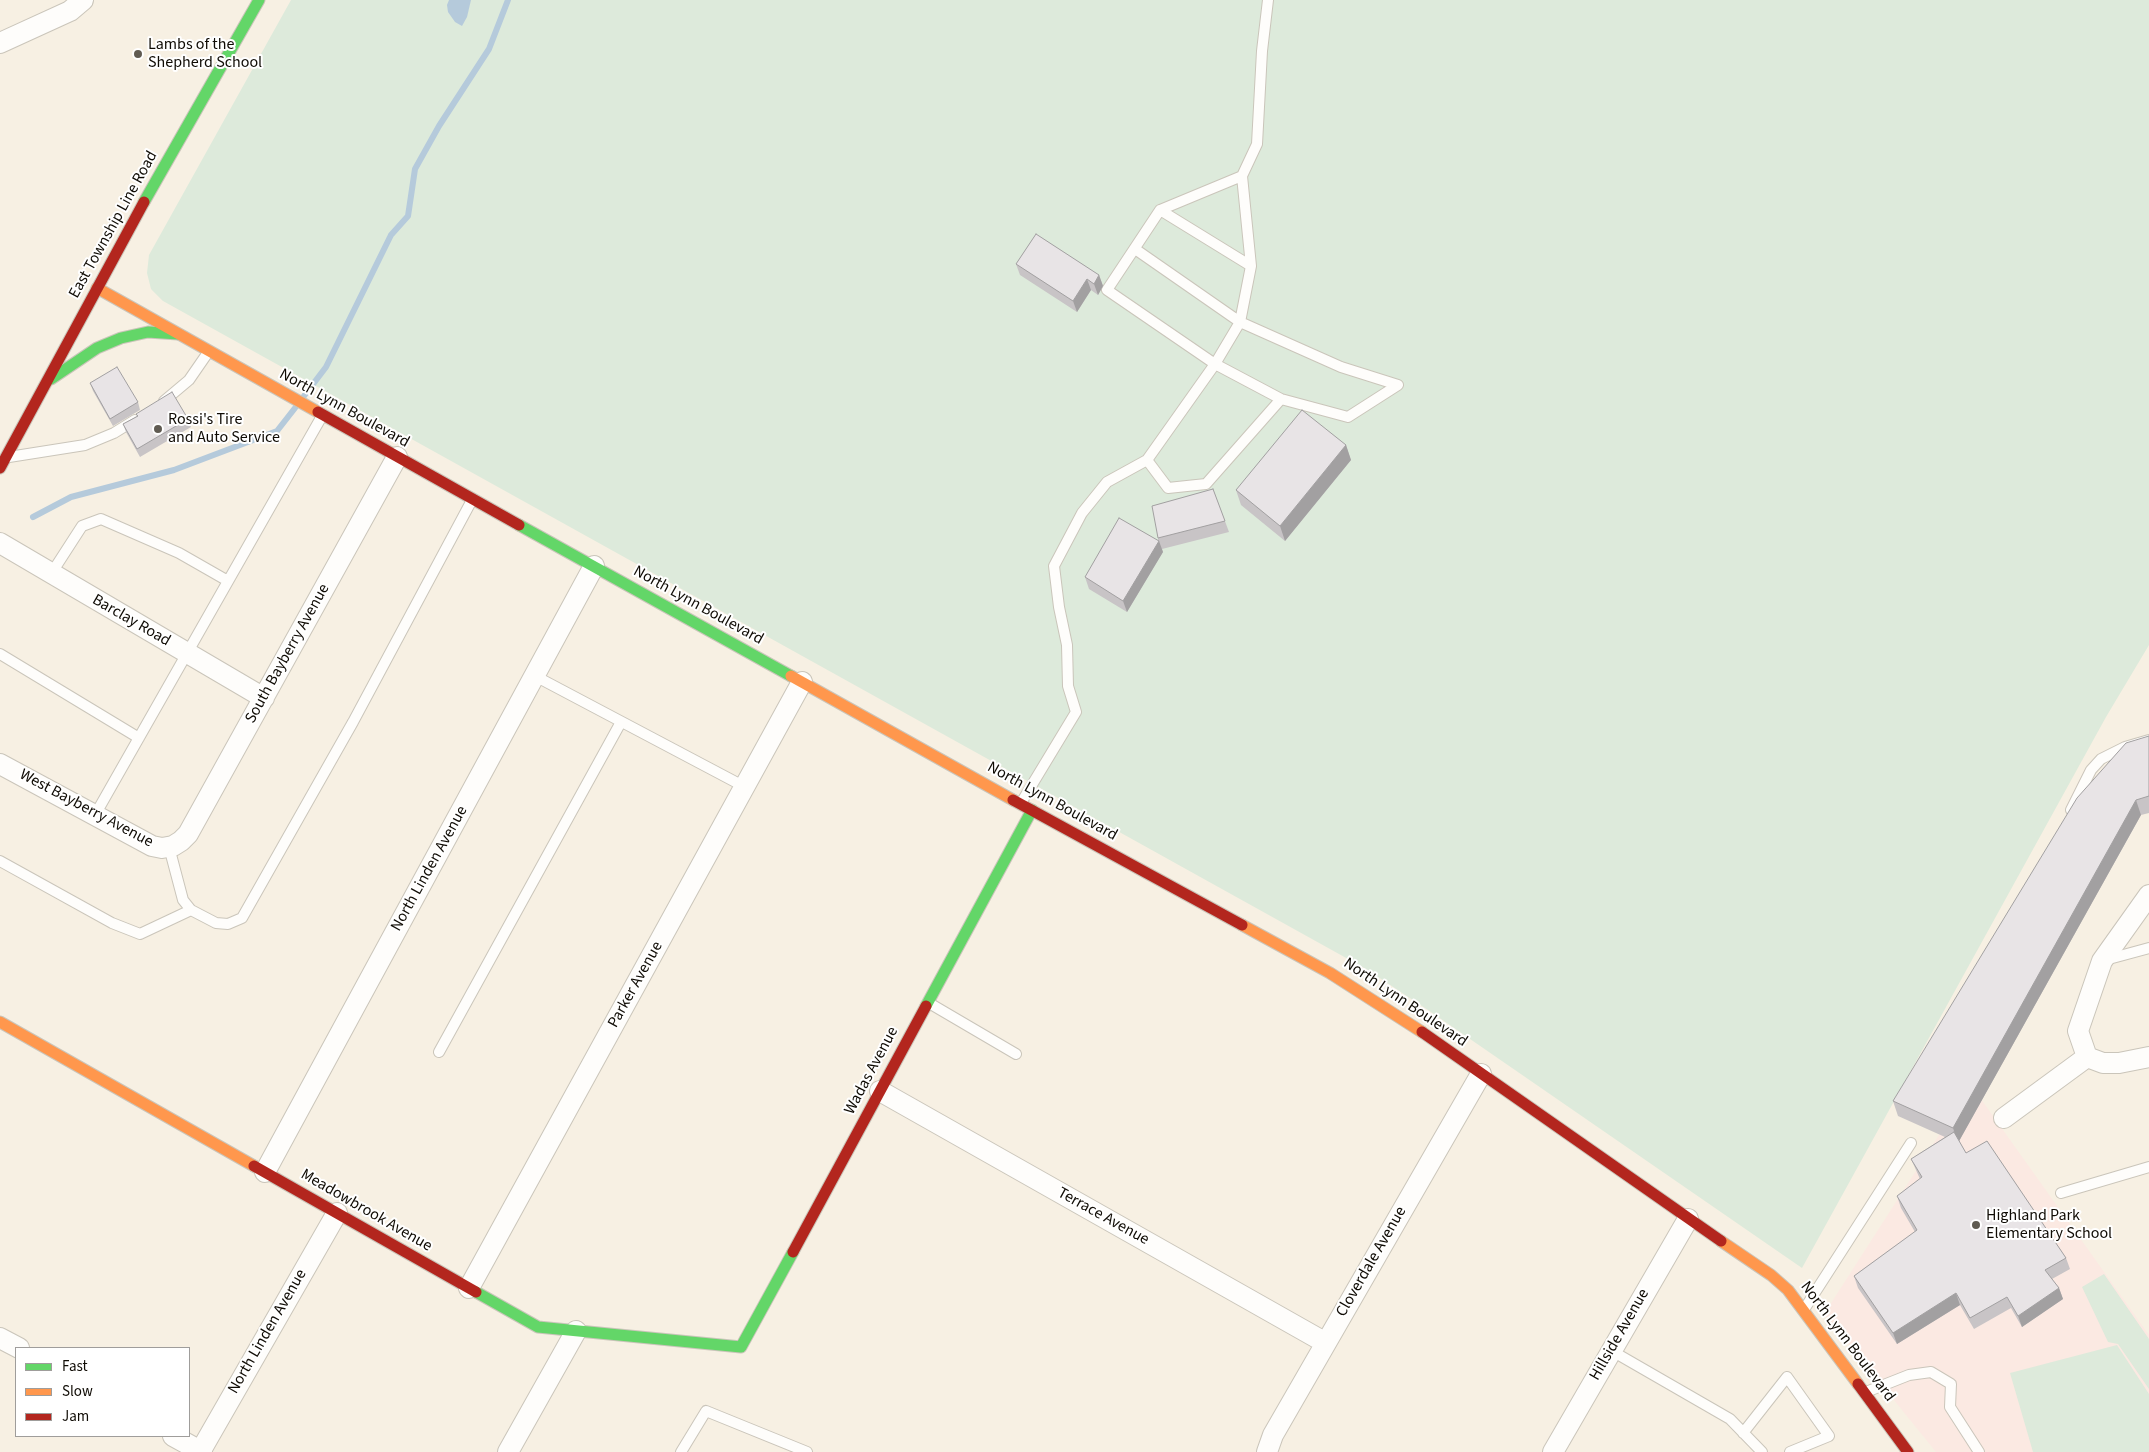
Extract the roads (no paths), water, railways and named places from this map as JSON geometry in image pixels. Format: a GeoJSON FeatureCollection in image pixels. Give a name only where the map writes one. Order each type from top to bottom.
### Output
{"type":"FeatureCollection","features":[{"type":"Feature","properties":{"kind":"main road","name":"East Township Line Road"},"geometry":{"type":"LineString","coordinates":[[3,463],[162,169],[260,0]]}},
{"type":"Feature","properties":{"kind":"main road","name":"North Lynn Boulevard"},"geometry":{"type":"LineString","coordinates":[[97,288],[472,499],[1330,973],[1393,1012],[1771,1275],[1788,1290],[1804,1309],[1908,1452]]}},
{"type":"Feature","properties":{"kind":"main road"},"geometry":{"type":"LineString","coordinates":[[46,383],[82,357],[121,338],[148,332],[178,334]]}},
{"type":"Feature","properties":{"kind":"main road"},"geometry":{"type":"LineString","coordinates":[[14,420],[34,404]]}},
{"type":"Feature","properties":{"kind":"main road","name":"Wadas Avenue"},"geometry":{"type":"LineString","coordinates":[[741,1347],[1032,810]]}},
{"type":"Feature","properties":{"kind":"main road","name":"Meadowbrook Avenue"},"geometry":{"type":"LineString","coordinates":[[0,1022],[538,1327],[741,1347]]}},
{"type":"Feature","properties":{"kind":"street"},"geometry":{"type":"LineString","coordinates":[[0,43],[70,11],[83,0]]}},
{"type":"Feature","properties":{"kind":"street","name":"South Bayberry Avenue"},"geometry":{"type":"LineString","coordinates":[[171,846],[188,834],[397,457]]}},
{"type":"Feature","properties":{"kind":"street","name":"Barclay Road"},"geometry":{"type":"LineString","coordinates":[[0,543],[264,698]]}},
{"type":"Feature","properties":{"kind":"street","name":"North Linden Avenue"},"geometry":{"type":"LineString","coordinates":[[265,1172],[594,566]]}},
{"type":"Feature","properties":{"kind":"street","name":"Parker Avenue"},"geometry":{"type":"LineString","coordinates":[[469,1288],[802,682]]}},
{"type":"Feature","properties":{"kind":"street","name":"West Bayberry Avenue"},"geometry":{"type":"LineString","coordinates":[[0,764],[152,846],[162,848],[171,846]]}},
{"type":"Feature","properties":{"kind":"street"},"geometry":{"type":"LineString","coordinates":[[2149,895],[2102,961],[2078,1031],[2088,1057],[2103,1063],[2119,1063],[2149,1057]]}},
{"type":"Feature","properties":{"kind":"street"},"geometry":{"type":"LineString","coordinates":[[2004,1118],[2088,1057]]}},
{"type":"Feature","properties":{"kind":"street","name":"Cloverdale Avenue"},"geometry":{"type":"LineString","coordinates":[[1268,1452],[1273,1435],[1481,1074]]}},
{"type":"Feature","properties":{"kind":"street","name":"Terrace Avenue"},"geometry":{"type":"LineString","coordinates":[[880,1091],[1326,1343]]}},
{"type":"Feature","properties":{"kind":"street","name":"North Linden Avenue"},"geometry":{"type":"LineString","coordinates":[[201,1452],[337,1213]]}},
{"type":"Feature","properties":{"kind":"street","name":"Hillside Avenue"},"geometry":{"type":"LineString","coordinates":[[1553,1452],[1688,1219]]}},
{"type":"Feature","properties":{"kind":"street"},"geometry":{"type":"LineString","coordinates":[[508,1452],[576,1331]]}},
{"type":"Feature","properties":{"kind":"street"},"geometry":{"type":"LineString","coordinates":[[0,1338],[17,1347]]}},
{"type":"Feature","properties":{"kind":"street"},"geometry":{"type":"LineString","coordinates":[[175,1437],[201,1452]]}},
{"type":"Feature","properties":{"kind":"lane"},"geometry":{"type":"LineString","coordinates":[[1021,804],[1076,712],[1068,686],[1067,645],[1059,607],[1054,566],[1082,513],[1106,482],[1147,460],[1215,364],[1240,322],[1251,266],[1242,176],[1257,144],[1262,51],[1268,0]]}},
{"type":"Feature","properties":{"kind":"lane"},"geometry":{"type":"LineString","coordinates":[[1135,249],[1240,322],[1341,367],[1398,385],[1348,417],[1281,399],[1215,364],[1107,290],[1160,210],[1242,176]]}},
{"type":"Feature","properties":{"kind":"lane"},"geometry":{"type":"LineString","coordinates":[[1160,210],[1251,266]]}},
{"type":"Feature","properties":{"kind":"lane"},"geometry":{"type":"LineString","coordinates":[[3,463],[85,445],[114,433],[167,400],[189,380],[209,351]]}},
{"type":"Feature","properties":{"kind":"lane"},"geometry":{"type":"LineString","coordinates":[[1147,460],[1168,488],[1206,484],[1281,399]]}},
{"type":"Feature","properties":{"kind":"lane"},"geometry":{"type":"LineString","coordinates":[[95,815],[322,415]]}},
{"type":"Feature","properties":{"kind":"lane"},"geometry":{"type":"LineString","coordinates":[[171,846],[183,900],[192,910],[216,924],[228,924],[242,918],[250,907],[419,600],[472,499]]}},
{"type":"Feature","properties":{"kind":"lane"},"geometry":{"type":"LineString","coordinates":[[51,574],[82,526],[101,519],[179,553],[228,581]]}},
{"type":"Feature","properties":{"kind":"lane"},"geometry":{"type":"LineString","coordinates":[[0,654],[139,738]]}},
{"type":"Feature","properties":{"kind":"lane"},"geometry":{"type":"LineString","coordinates":[[535,676],[745,787]]}},
{"type":"Feature","properties":{"kind":"lane"},"geometry":{"type":"LineString","coordinates":[[440,1052],[621,722]]}},
{"type":"Feature","properties":{"kind":"lane"},"geometry":{"type":"LineString","coordinates":[[2063,823],[2091,770],[2101,759],[2125,747],[2149,740]]}},
{"type":"Feature","properties":{"kind":"lane"},"geometry":{"type":"LineString","coordinates":[[0,861],[112,923],[140,934],[192,910]]}},
{"type":"Feature","properties":{"kind":"lane"},"geometry":{"type":"LineString","coordinates":[[2102,961],[2149,948]]}},
{"type":"Feature","properties":{"kind":"lane"},"geometry":{"type":"LineString","coordinates":[[928,1003],[1016,1054]]}},
{"type":"Feature","properties":{"kind":"lane"},"geometry":{"type":"LineString","coordinates":[[1804,1309],[1911,1143]]}},
{"type":"Feature","properties":{"kind":"lane"},"geometry":{"type":"LineString","coordinates":[[2061,1193],[2149,1167]]}},
{"type":"Feature","properties":{"kind":"lane"},"geometry":{"type":"LineString","coordinates":[[1612,1351],[1730,1419],[1762,1452]]}},
{"type":"Feature","properties":{"kind":"lane"},"geometry":{"type":"LineString","coordinates":[[1865,1392],[1909,1375],[1931,1372],[1951,1384],[1950,1407],[1979,1452]]}},
{"type":"Feature","properties":{"kind":"lane"},"geometry":{"type":"LineString","coordinates":[[1743,1433],[1787,1377],[1828,1436],[1790,1452]]}},
{"type":"Feature","properties":{"kind":"lane"},"geometry":{"type":"LineString","coordinates":[[681,1452],[706,1411],[807,1452]]}},
{"type":"Feature","properties":{"kind":"water"},"geometry":{"type":"Polygon","coordinates":[[[449,0],[471,0],[467,17],[462,26],[455,22],[448,12],[447,5],[449,0]]]}},
{"type":"Feature","properties":{"kind":"waterway"},"geometry":{"type":"LineString","coordinates":[[304,396],[326,367],[391,235],[408,216],[415,169],[439,126],[489,49],[508,0]]}},
{"type":"Feature","properties":{"kind":"waterway"},"geometry":{"type":"LineString","coordinates":[[33,517],[71,497],[174,470],[277,431],[295,408]]}},
{"type":"Feature","properties":{"kind":"place","name":"Lambs of the Shepherd School"},"geometry":{"type":"Point","coordinates":[138,54]}},
{"type":"Feature","properties":{"kind":"place","name":"Rossi's Tire and Auto Service"},"geometry":{"type":"Point","coordinates":[158,429]}},
{"type":"Feature","properties":{"kind":"place","name":"Highland Park Elementary School"},"geometry":{"type":"Point","coordinates":[1976,1225]}}]}
